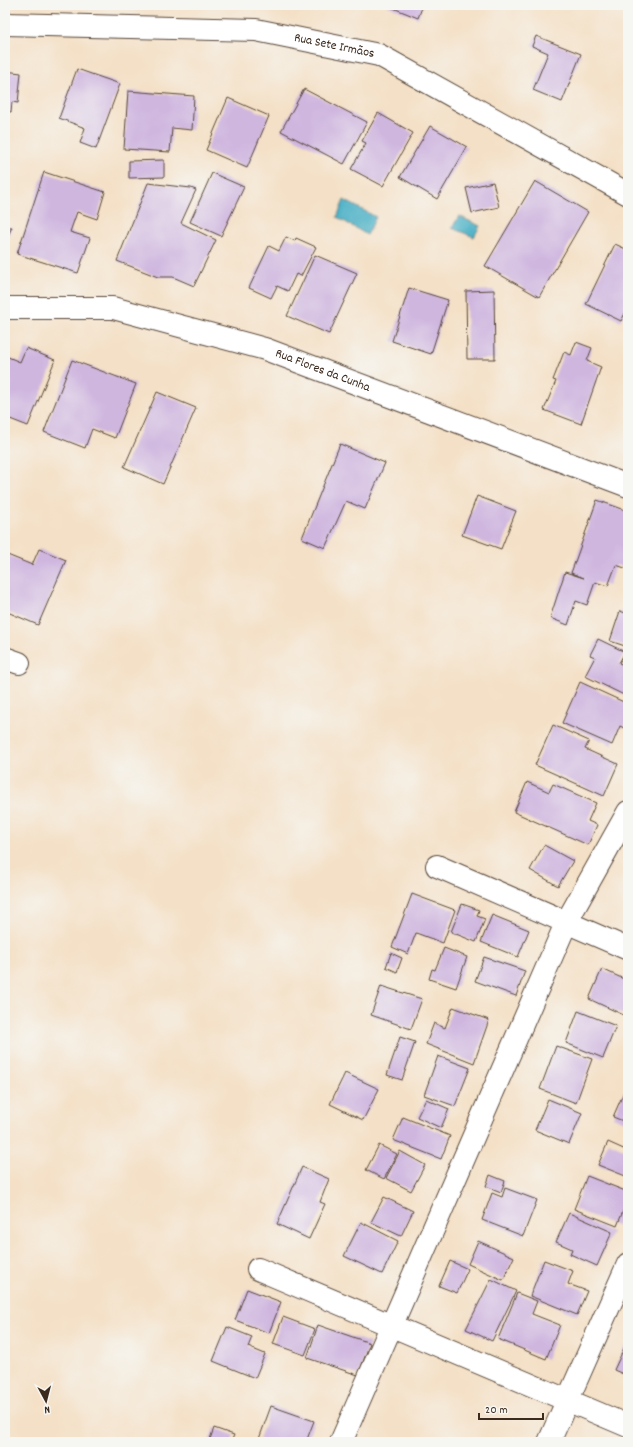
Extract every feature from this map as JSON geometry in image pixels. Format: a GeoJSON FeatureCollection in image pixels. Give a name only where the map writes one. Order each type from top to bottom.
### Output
{"type":"FeatureCollection","features":[{"type":"Feature","properties":{"kind":"street","name":"Rua Sete Irmãos"},"geometry":{"type":"LineString","coordinates":[[5,24],[256,30],[379,55],[628,194]]}},
{"type":"Feature","properties":{"kind":"street","name":"Rua Flores da Cunha"},"geometry":{"type":"LineString","coordinates":[[5,308],[112,308],[265,349],[628,486]]}},
{"type":"Feature","properties":{"kind":"street"},"geometry":{"type":"LineString","coordinates":[[341,1442],[567,921],[628,812]]}},
{"type":"Feature","properties":{"kind":"street"},"geometry":{"type":"LineString","coordinates":[[437,866],[567,921],[628,949]]}},
{"type":"Feature","properties":{"kind":"street"},"geometry":{"type":"LineString","coordinates":[[549,1442],[628,1264]]}},
{"type":"Feature","properties":{"kind":"street"},"geometry":{"type":"LineString","coordinates":[[258,1269],[628,1426]]}},
{"type":"Feature","properties":{"kind":"water"},"geometry":{"type":"Polygon","coordinates":[[[344,200],[376,217],[367,235],[337,217],[344,200]]]}},
{"type":"Feature","properties":{"kind":"water"},"geometry":{"type":"Polygon","coordinates":[[[459,216],[480,226],[474,237],[452,228],[459,216]]]}},
{"type":"Feature","properties":{"kind":"building"},"geometry":{"type":"Polygon","coordinates":[[[386,5],[423,5],[418,18],[386,5]]]}},
{"type":"Feature","properties":{"kind":"building"},"geometry":{"type":"Polygon","coordinates":[[[536,36],[581,54],[562,102],[533,90],[548,53],[532,46],[536,36]]]}},
{"type":"Feature","properties":{"kind":"building"},"geometry":{"type":"Polygon","coordinates":[[[77,69],[120,84],[96,149],[80,143],[85,128],[59,118],[77,69]]]}},
{"type":"Feature","properties":{"kind":"building"},"geometry":{"type":"Polygon","coordinates":[[[5,71],[21,73],[18,103],[12,102],[11,112],[5,111],[5,71]]]}},
{"type":"Feature","properties":{"kind":"building"},"geometry":{"type":"Polygon","coordinates":[[[304,89],[367,122],[344,164],[281,131],[304,89]]]}},
{"type":"Feature","properties":{"kind":"building"},"geometry":{"type":"Polygon","coordinates":[[[128,91],[194,96],[192,130],[172,128],[170,152],[124,149],[128,91]]]}},
{"type":"Feature","properties":{"kind":"building"},"geometry":{"type":"Polygon","coordinates":[[[228,98],[269,116],[247,168],[206,150],[228,98]]]}},
{"type":"Feature","properties":{"kind":"building"},"geometry":{"type":"Polygon","coordinates":[[[378,113],[413,133],[383,186],[351,169],[366,143],[362,141],[378,113]]]}},
{"type":"Feature","properties":{"kind":"building"},"geometry":{"type":"Polygon","coordinates":[[[430,126],[467,147],[437,199],[400,177],[430,126]]]}},
{"type":"Feature","properties":{"kind":"building"},"geometry":{"type":"Polygon","coordinates":[[[164,160],[164,177],[129,178],[129,161],[164,160]]]}},
{"type":"Feature","properties":{"kind":"building"},"geometry":{"type":"Polygon","coordinates":[[[44,172],[105,192],[97,219],[77,212],[70,232],[90,238],[78,273],[17,254],[44,172]]]}},
{"type":"Feature","properties":{"kind":"building"},"geometry":{"type":"Polygon","coordinates":[[[212,173],[244,187],[221,236],[190,222],[212,173]]]}},
{"type":"Feature","properties":{"kind":"building"},"geometry":{"type":"Polygon","coordinates":[[[535,181],[588,212],[539,297],[485,266],[535,181]]]}},
{"type":"Feature","properties":{"kind":"building"},"geometry":{"type":"Polygon","coordinates":[[[493,182],[499,207],[472,213],[466,188],[493,182]]]}},
{"type":"Feature","properties":{"kind":"building"},"geometry":{"type":"Polygon","coordinates":[[[148,183],[191,188],[196,190],[181,223],[216,240],[194,286],[173,277],[158,277],[117,261],[148,183]]]}},
{"type":"Feature","properties":{"kind":"building"},"geometry":{"type":"Polygon","coordinates":[[[5,227],[12,227],[5,242],[5,227]]]}},
{"type":"Feature","properties":{"kind":"building"},"geometry":{"type":"Polygon","coordinates":[[[286,237],[295,241],[296,238],[316,247],[301,276],[296,274],[288,291],[277,286],[271,298],[249,288],[269,246],[279,251],[286,237]]]}},
{"type":"Feature","properties":{"kind":"building"},"geometry":{"type":"Polygon","coordinates":[[[615,244],[628,250],[628,308],[621,321],[586,304],[615,244]]]}},
{"type":"Feature","properties":{"kind":"building"},"geometry":{"type":"Polygon","coordinates":[[[315,255],[357,273],[329,334],[287,316],[315,255]]]}},
{"type":"Feature","properties":{"kind":"building"},"geometry":{"type":"Polygon","coordinates":[[[409,288],[448,300],[431,354],[392,341],[409,288]]]}},
{"type":"Feature","properties":{"kind":"building"},"geometry":{"type":"Polygon","coordinates":[[[494,290],[495,359],[467,359],[466,291],[494,290]]]}},
{"type":"Feature","properties":{"kind":"building"},"geometry":{"type":"Polygon","coordinates":[[[576,342],[592,348],[587,361],[601,367],[581,424],[544,410],[556,381],[553,380],[564,352],[571,355],[576,342]]]}},
{"type":"Feature","properties":{"kind":"building"},"geometry":{"type":"Polygon","coordinates":[[[26,348],[55,360],[28,426],[5,417],[5,365],[8,357],[20,362],[26,348]]]}},
{"type":"Feature","properties":{"kind":"building"},"geometry":{"type":"Polygon","coordinates":[[[72,360],[136,384],[115,438],[92,429],[85,448],[44,432],[72,360]]]}},
{"type":"Feature","properties":{"kind":"building"},"geometry":{"type":"Polygon","coordinates":[[[157,392],[196,408],[163,484],[124,467],[157,392]]]}},
{"type":"Feature","properties":{"kind":"building"},"geometry":{"type":"Polygon","coordinates":[[[340,444],[385,463],[365,509],[346,501],[325,548],[302,538],[340,444]]]}},
{"type":"Feature","properties":{"kind":"building"},"geometry":{"type":"Polygon","coordinates":[[[477,496],[516,511],[501,549],[462,535],[477,496]]]}},
{"type":"Feature","properties":{"kind":"building"},"geometry":{"type":"Polygon","coordinates":[[[597,500],[628,511],[628,569],[616,565],[608,586],[595,582],[587,605],[576,601],[568,625],[550,618],[565,572],[584,578],[571,573],[597,500]]]}},
{"type":"Feature","properties":{"kind":"building"},"geometry":{"type":"Polygon","coordinates":[[[39,549],[66,560],[38,625],[5,611],[5,554],[32,565],[39,549]]]}},
{"type":"Feature","properties":{"kind":"building"},"geometry":{"type":"Polygon","coordinates":[[[620,611],[628,614],[628,647],[610,641],[620,611]]]}},
{"type":"Feature","properties":{"kind":"building"},"geometry":{"type":"Polygon","coordinates":[[[598,639],[625,652],[619,663],[628,667],[628,697],[585,676],[595,657],[590,655],[598,639]]]}},
{"type":"Feature","properties":{"kind":"building"},"geometry":{"type":"Polygon","coordinates":[[[580,682],[628,704],[628,719],[624,728],[620,726],[612,745],[562,723],[580,682]]]}},
{"type":"Feature","properties":{"kind":"building"},"geometry":{"type":"Polygon","coordinates":[[[553,725],[589,741],[585,749],[618,764],[604,796],[535,765],[553,725]]]}},
{"type":"Feature","properties":{"kind":"building"},"geometry":{"type":"Polygon","coordinates":[[[527,782],[549,792],[553,784],[596,803],[588,821],[597,825],[588,845],[514,812],[527,782]]]}},
{"type":"Feature","properties":{"kind":"building"},"geometry":{"type":"Polygon","coordinates":[[[544,845],[573,861],[558,886],[530,870],[544,845]]]}},
{"type":"Feature","properties":{"kind":"building"},"geometry":{"type":"Polygon","coordinates":[[[412,894],[455,910],[443,943],[416,933],[408,954],[392,947],[412,894]]]}},
{"type":"Feature","properties":{"kind":"building"},"geometry":{"type":"Polygon","coordinates":[[[462,904],[479,910],[477,916],[485,919],[476,942],[451,932],[462,904]]]}},
{"type":"Feature","properties":{"kind":"building"},"geometry":{"type":"Polygon","coordinates":[[[492,915],[529,930],[518,957],[481,942],[492,915]]]}},
{"type":"Feature","properties":{"kind":"building"},"geometry":{"type":"Polygon","coordinates":[[[444,948],[467,957],[456,988],[429,979],[432,969],[435,970],[444,948]]]}},
{"type":"Feature","properties":{"kind":"building"},"geometry":{"type":"Polygon","coordinates":[[[391,953],[402,958],[397,972],[386,967],[391,953]]]}},
{"type":"Feature","properties":{"kind":"building"},"geometry":{"type":"Polygon","coordinates":[[[484,957],[525,971],[516,996],[475,981],[484,957]]]}},
{"type":"Feature","properties":{"kind":"building"},"geometry":{"type":"Polygon","coordinates":[[[602,969],[628,981],[628,1017],[589,999],[602,969]]]}},
{"type":"Feature","properties":{"kind":"building"},"geometry":{"type":"Polygon","coordinates":[[[381,986],[422,999],[411,1029],[371,1015],[381,986]]]}},
{"type":"Feature","properties":{"kind":"building"},"geometry":{"type":"Polygon","coordinates":[[[453,1007],[489,1020],[474,1063],[426,1044],[434,1023],[445,1028],[453,1007]]]}},
{"type":"Feature","properties":{"kind":"building"},"geometry":{"type":"Polygon","coordinates":[[[578,1011],[616,1026],[603,1058],[566,1043],[578,1011]]]}},
{"type":"Feature","properties":{"kind":"building"},"geometry":{"type":"Polygon","coordinates":[[[400,1037],[415,1042],[402,1080],[387,1075],[400,1037]]]}},
{"type":"Feature","properties":{"kind":"building"},"geometry":{"type":"Polygon","coordinates":[[[556,1046],[592,1059],[576,1103],[540,1089],[556,1046]]]}},
{"type":"Feature","properties":{"kind":"building"},"geometry":{"type":"Polygon","coordinates":[[[438,1056],[470,1068],[455,1106],[424,1095],[438,1056]]]}},
{"type":"Feature","properties":{"kind":"building"},"geometry":{"type":"Polygon","coordinates":[[[345,1073],[379,1089],[363,1120],[330,1104],[345,1073]]]}},
{"type":"Feature","properties":{"kind":"building"},"geometry":{"type":"Polygon","coordinates":[[[628,1085],[628,1123],[613,1117],[628,1085]]]}},
{"type":"Feature","properties":{"kind":"building"},"geometry":{"type":"Polygon","coordinates":[[[426,1099],[449,1109],[441,1128],[417,1117],[426,1099]]]}},
{"type":"Feature","properties":{"kind":"building"},"geometry":{"type":"Polygon","coordinates":[[[548,1099],[582,1113],[569,1144],[535,1130],[548,1099]]]}},
{"type":"Feature","properties":{"kind":"building"},"geometry":{"type":"Polygon","coordinates":[[[403,1117],[450,1136],[441,1159],[393,1140],[403,1117]]]}},
{"type":"Feature","properties":{"kind":"building"},"geometry":{"type":"Polygon","coordinates":[[[608,1142],[628,1151],[628,1177],[598,1165],[608,1142]]]}},
{"type":"Feature","properties":{"kind":"building"},"geometry":{"type":"Polygon","coordinates":[[[379,1145],[397,1154],[384,1179],[366,1170],[379,1145]]]}},
{"type":"Feature","properties":{"kind":"building"},"geometry":{"type":"Polygon","coordinates":[[[400,1151],[425,1165],[411,1191],[386,1178],[400,1151]]]}},
{"type":"Feature","properties":{"kind":"building"},"geometry":{"type":"Polygon","coordinates":[[[302,1167],[329,1179],[320,1202],[325,1204],[309,1239],[277,1224],[302,1167]]]}},
{"type":"Feature","properties":{"kind":"building"},"geometry":{"type":"Polygon","coordinates":[[[490,1175],[505,1181],[501,1192],[486,1186],[490,1175]]]}},
{"type":"Feature","properties":{"kind":"building"},"geometry":{"type":"Polygon","coordinates":[[[587,1176],[628,1192],[628,1199],[617,1226],[574,1209],[587,1176]]]}},
{"type":"Feature","properties":{"kind":"building"},"geometry":{"type":"Polygon","coordinates":[[[505,1188],[537,1200],[523,1236],[482,1220],[492,1193],[502,1197],[505,1188]]]}},
{"type":"Feature","properties":{"kind":"building"},"geometry":{"type":"Polygon","coordinates":[[[384,1197],[413,1211],[401,1236],[371,1222],[384,1197]]]}},
{"type":"Feature","properties":{"kind":"building"},"geometry":{"type":"Polygon","coordinates":[[[569,1213],[612,1232],[597,1266],[570,1254],[572,1249],[556,1242],[569,1213]]]}},
{"type":"Feature","properties":{"kind":"building"},"geometry":{"type":"Polygon","coordinates":[[[361,1222],[398,1241],[382,1274],[344,1256],[361,1222]]]}},
{"type":"Feature","properties":{"kind":"building"},"geometry":{"type":"Polygon","coordinates":[[[478,1241],[514,1257],[503,1280],[468,1264],[478,1241]]]}},
{"type":"Feature","properties":{"kind":"building"},"geometry":{"type":"Polygon","coordinates":[[[544,1260],[573,1271],[568,1284],[587,1291],[577,1315],[530,1296],[544,1260]]]}},
{"type":"Feature","properties":{"kind":"building"},"geometry":{"type":"Polygon","coordinates":[[[450,1261],[468,1269],[457,1293],[439,1286],[450,1261]]]}},
{"type":"Feature","properties":{"kind":"building"},"geometry":{"type":"Polygon","coordinates":[[[491,1279],[516,1291],[492,1341],[466,1329],[491,1279]]]}},
{"type":"Feature","properties":{"kind":"building"},"geometry":{"type":"Polygon","coordinates":[[[247,1289],[281,1302],[269,1333],[235,1320],[247,1289]]]}},
{"type":"Feature","properties":{"kind":"building"},"geometry":{"type":"Polygon","coordinates":[[[517,1293],[537,1301],[532,1314],[560,1325],[546,1359],[498,1339],[517,1293]]]}},
{"type":"Feature","properties":{"kind":"building"},"geometry":{"type":"Polygon","coordinates":[[[283,1317],[315,1329],[305,1355],[273,1344],[283,1317]]]}},
{"type":"Feature","properties":{"kind":"building"},"geometry":{"type":"Polygon","coordinates":[[[318,1325],[370,1343],[358,1375],[307,1358],[318,1325]]]}},
{"type":"Feature","properties":{"kind":"building"},"geometry":{"type":"Polygon","coordinates":[[[227,1327],[252,1337],[248,1347],[265,1354],[255,1378],[213,1361],[227,1327]]]}},
{"type":"Feature","properties":{"kind":"building"},"geometry":{"type":"Polygon","coordinates":[[[625,1346],[628,1347],[628,1376],[614,1370],[625,1346]]]}},
{"type":"Feature","properties":{"kind":"building"},"geometry":{"type":"Polygon","coordinates":[[[271,1406],[314,1421],[306,1442],[266,1442],[259,1439],[271,1406]]]}},
{"type":"Feature","properties":{"kind":"building"},"geometry":{"type":"Polygon","coordinates":[[[214,1428],[234,1435],[231,1442],[209,1442],[214,1428]]]}}]}
